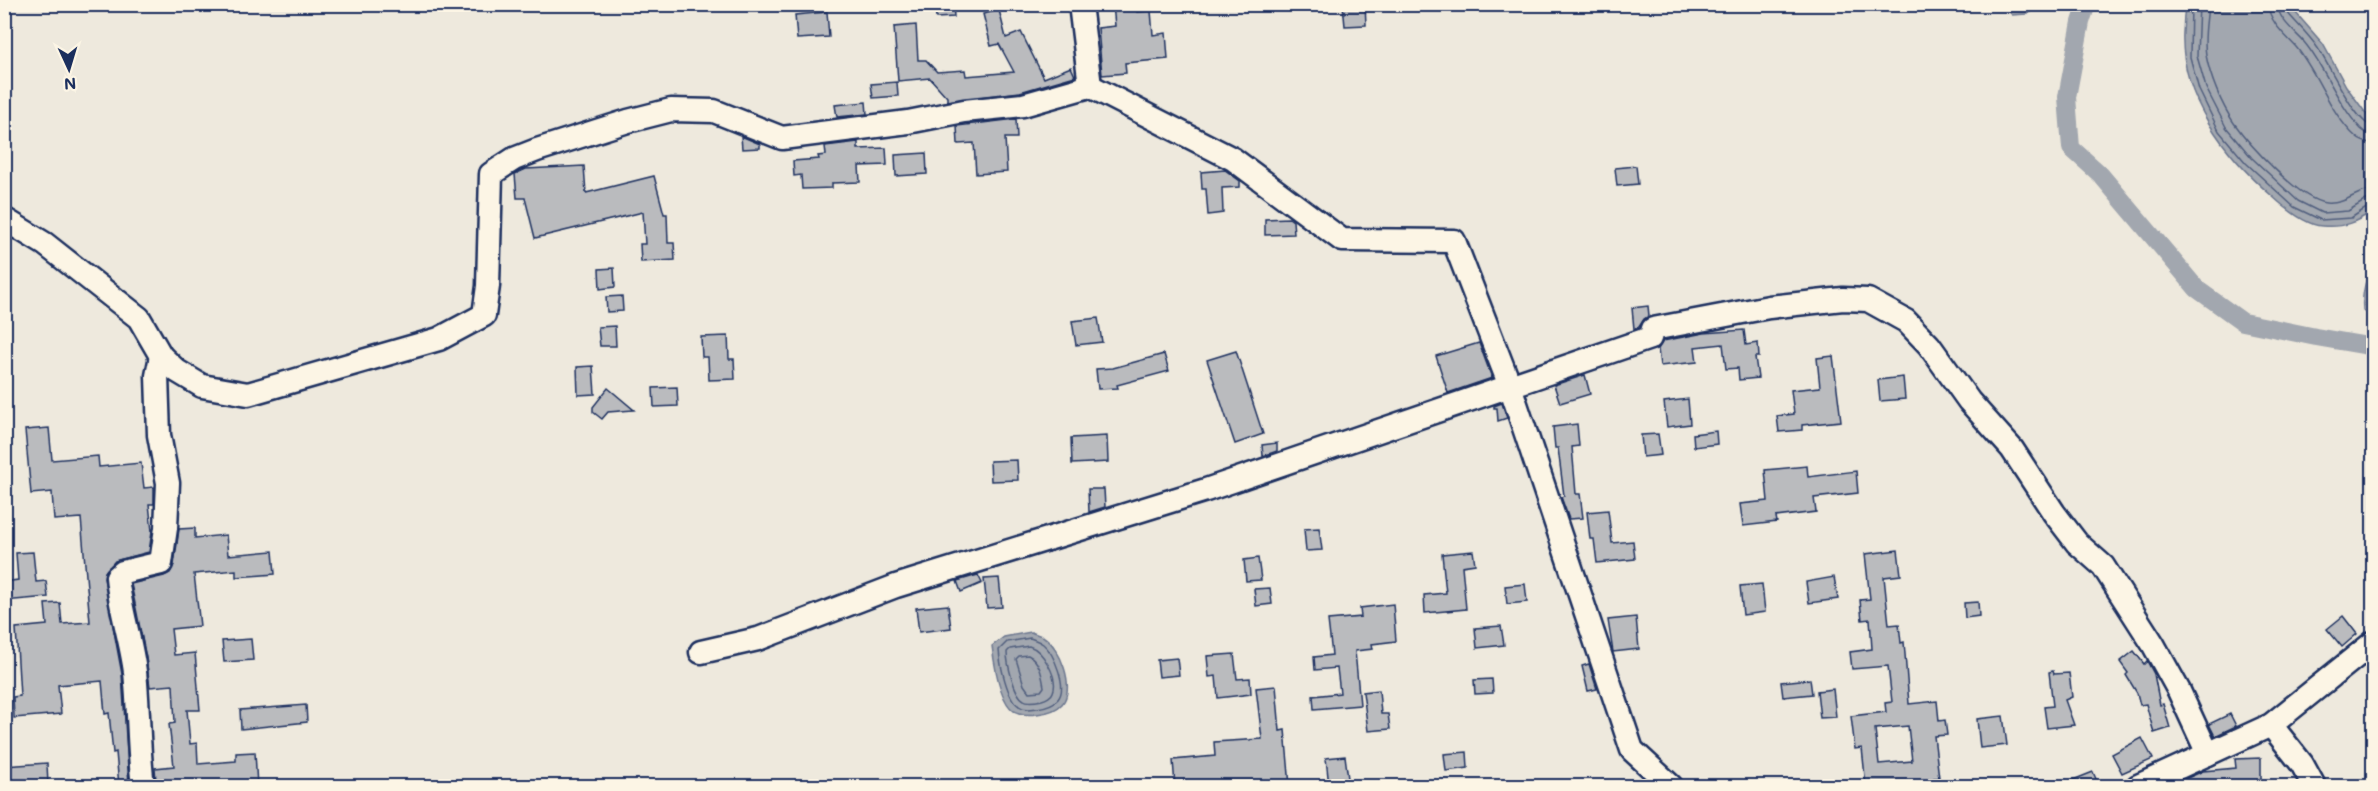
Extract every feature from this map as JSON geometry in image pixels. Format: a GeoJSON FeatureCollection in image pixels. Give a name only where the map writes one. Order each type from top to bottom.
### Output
{"type":"FeatureCollection","features":[{"type":"Feature","properties":{"kind":"street"},"geometry":{"type":"LineString","coordinates":[[1080,4],[1090,86]]}},
{"type":"Feature","properties":{"kind":"street"},"geometry":{"type":"LineString","coordinates":[[4,219],[45,244],[139,318],[161,356],[177,371],[202,386],[248,394],[439,339],[484,315],[488,286],[490,174],[514,159],[537,150],[671,110],[714,111],[782,138],[908,122],[964,111],[1023,105],[1090,86],[1233,159],[1342,240],[1454,241],[1510,386],[1632,750],[1671,786]]}},
{"type":"Feature","properties":{"kind":"street"},"geometry":{"type":"LineString","coordinates":[[701,652],[758,639],[896,586],[1206,490],[1650,338],[1653,329],[1769,307],[1844,299],[1868,300],[1906,321],[1929,345],[1970,401],[2012,449],[2054,513],[2077,543],[2103,566],[2153,644],[2179,691],[2208,754]]}},
{"type":"Feature","properties":{"kind":"street"},"geometry":{"type":"LineString","coordinates":[[143,786],[137,733],[135,670],[119,598],[117,577],[123,572],[146,569],[161,563],[166,528],[168,483],[159,435],[157,376],[161,356]]}},
{"type":"Feature","properties":{"kind":"street"},"geometry":{"type":"LineString","coordinates":[[2138,786],[2271,725],[2373,642]]}},
{"type":"Feature","properties":{"kind":"street"},"geometry":{"type":"LineString","coordinates":[[2271,725],[2301,764],[2314,786]]}},
{"type":"Feature","properties":{"kind":"water"},"geometry":{"type":"Polygon","coordinates":[[[2004,5],[2041,5],[2027,14],[2012,15],[2004,5]]]}},
{"type":"Feature","properties":{"kind":"water"},"geometry":{"type":"Polygon","coordinates":[[[2186,5],[2289,5],[2323,44],[2346,86],[2373,123],[2373,211],[2343,225],[2315,225],[2295,215],[2282,205],[2238,162],[2209,123],[2197,102],[2189,79],[2184,56],[2183,32],[2186,5]]]}},
{"type":"Feature","properties":{"kind":"water"},"geometry":{"type":"Polygon","coordinates":[[[2373,260],[2374,318],[2363,310],[2365,285],[2373,260]]]}},
{"type":"Feature","properties":{"kind":"water"},"geometry":{"type":"Polygon","coordinates":[[[1031,632],[1044,637],[1056,649],[1067,678],[1067,688],[1066,697],[1057,708],[1044,713],[1028,715],[1014,711],[1005,699],[998,681],[992,646],[1004,637],[1031,632]]]}},
{"type":"Feature","properties":{"kind":"building"},"geometry":{"type":"Polygon","coordinates":[[[935,4],[953,4],[954,17],[936,18],[935,4]]]}},
{"type":"Feature","properties":{"kind":"building"},"geometry":{"type":"Polygon","coordinates":[[[1113,4],[1136,4],[1137,12],[1151,11],[1153,35],[1166,33],[1168,59],[1125,63],[1126,73],[1102,75],[1098,28],[1115,26],[1113,4]]]}},
{"type":"Feature","properties":{"kind":"building"},"geometry":{"type":"Polygon","coordinates":[[[1365,4],[1366,25],[1345,26],[1343,5],[1365,4]]]}},
{"type":"Feature","properties":{"kind":"building"},"geometry":{"type":"Polygon","coordinates":[[[999,10],[1006,38],[1021,32],[1044,78],[1071,67],[1075,76],[1020,92],[947,101],[947,97],[930,78],[898,81],[894,27],[916,25],[918,60],[926,60],[937,72],[965,70],[966,76],[1014,72],[999,44],[991,46],[983,14],[999,10]]]}},
{"type":"Feature","properties":{"kind":"building"},"geometry":{"type":"Polygon","coordinates":[[[827,12],[829,37],[797,39],[795,15],[827,12]]]}},
{"type":"Feature","properties":{"kind":"building"},"geometry":{"type":"Polygon","coordinates":[[[897,82],[898,96],[873,98],[871,84],[897,82]]]}},
{"type":"Feature","properties":{"kind":"building"},"geometry":{"type":"Polygon","coordinates":[[[866,102],[867,114],[837,117],[835,105],[866,102]]]}},
{"type":"Feature","properties":{"kind":"building"},"geometry":{"type":"Polygon","coordinates":[[[1016,119],[1017,138],[1005,138],[1007,172],[976,174],[974,143],[958,144],[957,126],[1016,119]]]}},
{"type":"Feature","properties":{"kind":"building"},"geometry":{"type":"Polygon","coordinates":[[[741,136],[760,144],[760,148],[742,149],[741,136]]]}},
{"type":"Feature","properties":{"kind":"building"},"geometry":{"type":"Polygon","coordinates":[[[858,142],[858,149],[886,148],[887,165],[859,166],[860,182],[832,183],[832,188],[802,189],[801,175],[794,176],[793,161],[819,159],[818,156],[826,155],[825,146],[858,142]]]}},
{"type":"Feature","properties":{"kind":"building"},"geometry":{"type":"Polygon","coordinates":[[[926,153],[927,174],[896,176],[895,155],[926,153]]]}},
{"type":"Feature","properties":{"kind":"building"},"geometry":{"type":"Polygon","coordinates":[[[584,166],[586,193],[654,176],[664,214],[667,214],[668,243],[674,243],[675,260],[641,262],[640,244],[645,244],[643,212],[535,238],[525,198],[517,198],[515,174],[526,169],[584,166]]]}},
{"type":"Feature","properties":{"kind":"building"},"geometry":{"type":"Polygon","coordinates":[[[1636,166],[1638,184],[1617,186],[1615,168],[1636,166]]]}},
{"type":"Feature","properties":{"kind":"building"},"geometry":{"type":"Polygon","coordinates":[[[1225,170],[1240,181],[1240,187],[1222,188],[1223,213],[1208,215],[1206,189],[1202,189],[1201,172],[1225,170]]]}},
{"type":"Feature","properties":{"kind":"building"},"geometry":{"type":"Polygon","coordinates":[[[1289,218],[1293,221],[1294,234],[1265,235],[1265,219],[1289,218]]]}},
{"type":"Feature","properties":{"kind":"building"},"geometry":{"type":"Polygon","coordinates":[[[614,268],[615,287],[600,289],[599,269],[614,268]]]}},
{"type":"Feature","properties":{"kind":"building"},"geometry":{"type":"Polygon","coordinates":[[[622,296],[623,311],[607,312],[606,297],[622,296]]]}},
{"type":"Feature","properties":{"kind":"building"},"geometry":{"type":"Polygon","coordinates":[[[1648,306],[1649,316],[1634,329],[1632,308],[1648,306]]]}},
{"type":"Feature","properties":{"kind":"building"},"geometry":{"type":"Polygon","coordinates":[[[1098,318],[1102,342],[1076,345],[1072,321],[1098,318]]]}},
{"type":"Feature","properties":{"kind":"building"},"geometry":{"type":"Polygon","coordinates":[[[615,326],[616,346],[600,346],[598,327],[615,326]]]}},
{"type":"Feature","properties":{"kind":"building"},"geometry":{"type":"Polygon","coordinates":[[[1744,330],[1746,345],[1758,343],[1759,357],[1755,357],[1758,378],[1739,380],[1738,368],[1726,369],[1723,344],[1695,347],[1697,362],[1660,366],[1658,349],[1663,341],[1704,333],[1744,330]]]}},
{"type":"Feature","properties":{"kind":"building"},"geometry":{"type":"Polygon","coordinates":[[[728,336],[729,359],[734,359],[735,379],[709,380],[708,357],[702,357],[701,337],[728,336]]]}},
{"type":"Feature","properties":{"kind":"building"},"geometry":{"type":"Polygon","coordinates":[[[1479,343],[1492,378],[1448,393],[1436,356],[1479,343]]]}},
{"type":"Feature","properties":{"kind":"building"},"geometry":{"type":"Polygon","coordinates":[[[1236,351],[1263,434],[1235,444],[1207,360],[1236,351]]]}},
{"type":"Feature","properties":{"kind":"building"},"geometry":{"type":"Polygon","coordinates":[[[1164,354],[1169,371],[1117,385],[1118,388],[1098,389],[1096,369],[1113,368],[1164,354]]]}},
{"type":"Feature","properties":{"kind":"building"},"geometry":{"type":"Polygon","coordinates":[[[1833,356],[1841,421],[1802,425],[1802,430],[1779,432],[1777,416],[1794,414],[1791,390],[1820,387],[1817,358],[1833,356]]]}},
{"type":"Feature","properties":{"kind":"building"},"geometry":{"type":"Polygon","coordinates":[[[593,366],[595,394],[578,395],[577,367],[593,366]]]}},
{"type":"Feature","properties":{"kind":"building"},"geometry":{"type":"Polygon","coordinates":[[[1585,375],[1590,394],[1560,403],[1554,385],[1585,375]]]}},
{"type":"Feature","properties":{"kind":"building"},"geometry":{"type":"Polygon","coordinates":[[[1903,377],[1905,399],[1880,401],[1878,380],[1903,377]]]}},
{"type":"Feature","properties":{"kind":"building"},"geometry":{"type":"Polygon","coordinates":[[[677,387],[678,406],[654,407],[653,388],[677,387]]]}},
{"type":"Feature","properties":{"kind":"building"},"geometry":{"type":"Polygon","coordinates":[[[608,388],[634,410],[608,412],[602,419],[593,412],[593,407],[608,388]]]}},
{"type":"Feature","properties":{"kind":"building"},"geometry":{"type":"Polygon","coordinates":[[[1688,399],[1690,424],[1667,427],[1664,402],[1688,399]]]}},
{"type":"Feature","properties":{"kind":"building"},"geometry":{"type":"Polygon","coordinates":[[[1502,403],[1507,418],[1498,421],[1497,408],[1494,406],[1502,403]]]}},
{"type":"Feature","properties":{"kind":"building"},"geometry":{"type":"Polygon","coordinates":[[[1577,424],[1579,446],[1572,447],[1576,494],[1580,494],[1583,518],[1569,519],[1561,497],[1564,496],[1553,427],[1577,424]]]}},
{"type":"Feature","properties":{"kind":"building"},"geometry":{"type":"Polygon","coordinates":[[[49,428],[52,460],[98,456],[99,467],[141,463],[144,488],[154,487],[154,504],[149,504],[152,531],[149,552],[115,561],[105,572],[104,578],[122,674],[129,785],[119,786],[116,752],[113,753],[109,713],[105,714],[102,681],[58,685],[61,714],[14,718],[13,697],[20,696],[16,628],[47,625],[45,604],[60,603],[62,624],[90,622],[81,518],[54,520],[52,492],[31,494],[25,430],[49,428]]]}},
{"type":"Feature","properties":{"kind":"building"},"geometry":{"type":"Polygon","coordinates":[[[1716,431],[1717,444],[1694,447],[1693,434],[1716,431]]]}},
{"type":"Feature","properties":{"kind":"building"},"geometry":{"type":"Polygon","coordinates":[[[1658,434],[1661,455],[1643,457],[1641,435],[1658,434]]]}},
{"type":"Feature","properties":{"kind":"building"},"geometry":{"type":"Polygon","coordinates":[[[1107,436],[1108,462],[1072,464],[1071,438],[1107,436]]]}},
{"type":"Feature","properties":{"kind":"building"},"geometry":{"type":"Polygon","coordinates":[[[1277,443],[1277,451],[1263,456],[1262,445],[1277,443]]]}},
{"type":"Feature","properties":{"kind":"building"},"geometry":{"type":"Polygon","coordinates":[[[1017,460],[1018,480],[991,481],[990,461],[1017,460]]]}},
{"type":"Feature","properties":{"kind":"building"},"geometry":{"type":"Polygon","coordinates":[[[1807,466],[1808,477],[1856,471],[1858,493],[1814,498],[1816,512],[1776,517],[1777,522],[1743,526],[1740,504],[1768,501],[1765,470],[1807,466]]]}},
{"type":"Feature","properties":{"kind":"building"},"geometry":{"type":"Polygon","coordinates":[[[1088,489],[1104,489],[1105,507],[1089,512],[1088,489]]]}},
{"type":"Feature","properties":{"kind":"building"},"geometry":{"type":"Polygon","coordinates":[[[1608,510],[1612,543],[1633,541],[1635,559],[1597,563],[1594,539],[1590,539],[1587,512],[1608,510]]]}},
{"type":"Feature","properties":{"kind":"building"},"geometry":{"type":"Polygon","coordinates":[[[195,528],[195,538],[226,535],[228,555],[273,551],[275,574],[236,577],[236,570],[194,574],[200,626],[171,629],[174,655],[195,653],[200,710],[187,710],[190,744],[197,743],[198,764],[236,761],[236,753],[255,752],[257,786],[165,786],[165,780],[156,781],[155,768],[174,766],[169,724],[175,723],[173,685],[150,687],[131,584],[170,573],[174,565],[179,529],[195,528]]]}},
{"type":"Feature","properties":{"kind":"building"},"geometry":{"type":"Polygon","coordinates":[[[1319,528],[1322,550],[1306,551],[1304,529],[1319,528]]]}},
{"type":"Feature","properties":{"kind":"building"},"geometry":{"type":"Polygon","coordinates":[[[1898,550],[1901,575],[1884,577],[1889,625],[1899,624],[1901,643],[1904,642],[1909,704],[1937,701],[1939,721],[1945,720],[1947,735],[1934,736],[1939,778],[1934,778],[1935,786],[1866,786],[1862,748],[1855,749],[1851,716],[1886,712],[1885,703],[1892,702],[1888,666],[1852,669],[1850,652],[1872,649],[1870,619],[1862,620],[1860,600],[1870,599],[1865,554],[1898,550]],[[1908,726],[1875,729],[1879,764],[1912,761],[1908,726]]]}},
{"type":"Feature","properties":{"kind":"building"},"geometry":{"type":"Polygon","coordinates":[[[1473,551],[1475,564],[1462,566],[1466,609],[1425,613],[1424,595],[1446,593],[1442,554],[1473,551]]]}},
{"type":"Feature","properties":{"kind":"building"},"geometry":{"type":"Polygon","coordinates":[[[33,552],[36,582],[46,581],[48,597],[4,601],[4,582],[18,580],[16,553],[33,552]]]}},
{"type":"Feature","properties":{"kind":"building"},"geometry":{"type":"Polygon","coordinates":[[[1258,558],[1261,580],[1246,581],[1244,560],[1258,558]]]}},
{"type":"Feature","properties":{"kind":"building"},"geometry":{"type":"Polygon","coordinates":[[[978,575],[982,583],[961,592],[957,581],[978,575]]]}},
{"type":"Feature","properties":{"kind":"building"},"geometry":{"type":"Polygon","coordinates":[[[1834,577],[1838,599],[1809,603],[1806,582],[1834,577]]]}},
{"type":"Feature","properties":{"kind":"building"},"geometry":{"type":"Polygon","coordinates":[[[999,578],[1002,607],[987,608],[984,579],[999,578]]]}},
{"type":"Feature","properties":{"kind":"building"},"geometry":{"type":"Polygon","coordinates":[[[1525,584],[1527,602],[1507,604],[1505,586],[1525,584]]]}},
{"type":"Feature","properties":{"kind":"building"},"geometry":{"type":"Polygon","coordinates":[[[1762,584],[1765,612],[1743,615],[1740,586],[1762,584]]]}},
{"type":"Feature","properties":{"kind":"building"},"geometry":{"type":"Polygon","coordinates":[[[1270,588],[1272,604],[1256,606],[1254,589],[1270,588]]]}},
{"type":"Feature","properties":{"kind":"building"},"geometry":{"type":"Polygon","coordinates":[[[1978,602],[1979,616],[1965,618],[1964,603],[1978,602]]]}},
{"type":"Feature","properties":{"kind":"building"},"geometry":{"type":"Polygon","coordinates":[[[1393,604],[1396,641],[1372,644],[1373,649],[1355,651],[1360,705],[1314,709],[1313,696],[1340,693],[1337,668],[1315,670],[1314,657],[1332,655],[1328,620],[1361,617],[1360,608],[1393,604]]]}},
{"type":"Feature","properties":{"kind":"building"},"geometry":{"type":"Polygon","coordinates":[[[948,605],[951,628],[919,632],[916,608],[948,605]]]}},
{"type":"Feature","properties":{"kind":"building"},"geometry":{"type":"Polygon","coordinates":[[[2343,616],[2357,634],[2342,647],[2327,629],[2343,616]]]}},
{"type":"Feature","properties":{"kind":"building"},"geometry":{"type":"Polygon","coordinates":[[[1636,617],[1639,649],[1613,652],[1608,620],[1636,617]]]}},
{"type":"Feature","properties":{"kind":"building"},"geometry":{"type":"Polygon","coordinates":[[[1501,626],[1504,645],[1477,648],[1475,628],[1501,626]]]}},
{"type":"Feature","properties":{"kind":"building"},"geometry":{"type":"Polygon","coordinates":[[[251,639],[253,660],[224,662],[222,641],[251,639]]]}},
{"type":"Feature","properties":{"kind":"building"},"geometry":{"type":"Polygon","coordinates":[[[2134,651],[2144,664],[2147,661],[2154,674],[2160,705],[2163,704],[2170,728],[2154,733],[2146,704],[2140,705],[2137,693],[2126,675],[2128,673],[2120,662],[2134,651]]]}},
{"type":"Feature","properties":{"kind":"building"},"geometry":{"type":"Polygon","coordinates":[[[1234,654],[1237,679],[1250,678],[1251,694],[1218,698],[1216,676],[1209,677],[1207,656],[1234,654]]]}},
{"type":"Feature","properties":{"kind":"building"},"geometry":{"type":"Polygon","coordinates":[[[1177,658],[1179,675],[1159,677],[1157,660],[1177,658]]]}},
{"type":"Feature","properties":{"kind":"building"},"geometry":{"type":"Polygon","coordinates":[[[1589,664],[1597,689],[1588,691],[1582,666],[1589,664]]]}},
{"type":"Feature","properties":{"kind":"building"},"geometry":{"type":"Polygon","coordinates":[[[2053,671],[2054,674],[2069,673],[2072,697],[2065,700],[2074,725],[2047,728],[2044,707],[2053,706],[2049,672],[2053,671]]]}},
{"type":"Feature","properties":{"kind":"building"},"geometry":{"type":"Polygon","coordinates":[[[1492,679],[1493,693],[1475,694],[1474,680],[1492,679]]]}},
{"type":"Feature","properties":{"kind":"building"},"geometry":{"type":"Polygon","coordinates":[[[1810,679],[1812,694],[1783,697],[1781,682],[1810,679]]]}},
{"type":"Feature","properties":{"kind":"building"},"geometry":{"type":"Polygon","coordinates":[[[1276,686],[1280,731],[1285,730],[1290,786],[1175,786],[1173,760],[1215,756],[1214,742],[1262,739],[1256,688],[1276,686]]]}},
{"type":"Feature","properties":{"kind":"building"},"geometry":{"type":"Polygon","coordinates":[[[1833,689],[1836,717],[1820,718],[1817,691],[1833,689]]]}},
{"type":"Feature","properties":{"kind":"building"},"geometry":{"type":"Polygon","coordinates":[[[1379,690],[1381,714],[1388,714],[1390,729],[1368,731],[1363,692],[1379,690]]]}},
{"type":"Feature","properties":{"kind":"building"},"geometry":{"type":"Polygon","coordinates":[[[306,705],[307,722],[241,729],[240,710],[306,705]]]}},
{"type":"Feature","properties":{"kind":"building"},"geometry":{"type":"Polygon","coordinates":[[[2230,714],[2236,726],[2215,736],[2209,724],[2230,714]]]}},
{"type":"Feature","properties":{"kind":"building"},"geometry":{"type":"Polygon","coordinates":[[[2003,716],[2007,745],[1980,748],[1977,719],[2003,716]]]}},
{"type":"Feature","properties":{"kind":"building"},"geometry":{"type":"Polygon","coordinates":[[[2142,738],[2153,759],[2122,773],[2112,754],[2142,738]]]}},
{"type":"Feature","properties":{"kind":"building"},"geometry":{"type":"Polygon","coordinates":[[[1467,752],[1468,768],[1446,771],[1444,754],[1467,752]]]}},
{"type":"Feature","properties":{"kind":"building"},"geometry":{"type":"Polygon","coordinates":[[[1345,756],[1349,786],[1329,786],[1326,758],[1345,756]]]}},
{"type":"Feature","properties":{"kind":"building"},"geometry":{"type":"Polygon","coordinates":[[[2261,758],[2261,784],[2181,786],[2181,781],[2203,771],[2236,768],[2235,759],[2261,758]]]}},
{"type":"Feature","properties":{"kind":"building"},"geometry":{"type":"Polygon","coordinates":[[[47,763],[48,786],[4,786],[4,766],[47,763]]]}},
{"type":"Feature","properties":{"kind":"building"},"geometry":{"type":"Polygon","coordinates":[[[2093,772],[2099,786],[2058,786],[2093,772]]]}},
{"type":"Feature","properties":{"kind":"waterway"},"geometry":{"type":"LineString","coordinates":[[2087,4],[2081,22],[2067,97],[2071,148],[2100,174],[2197,289],[2243,322],[2374,347]]}}]}
